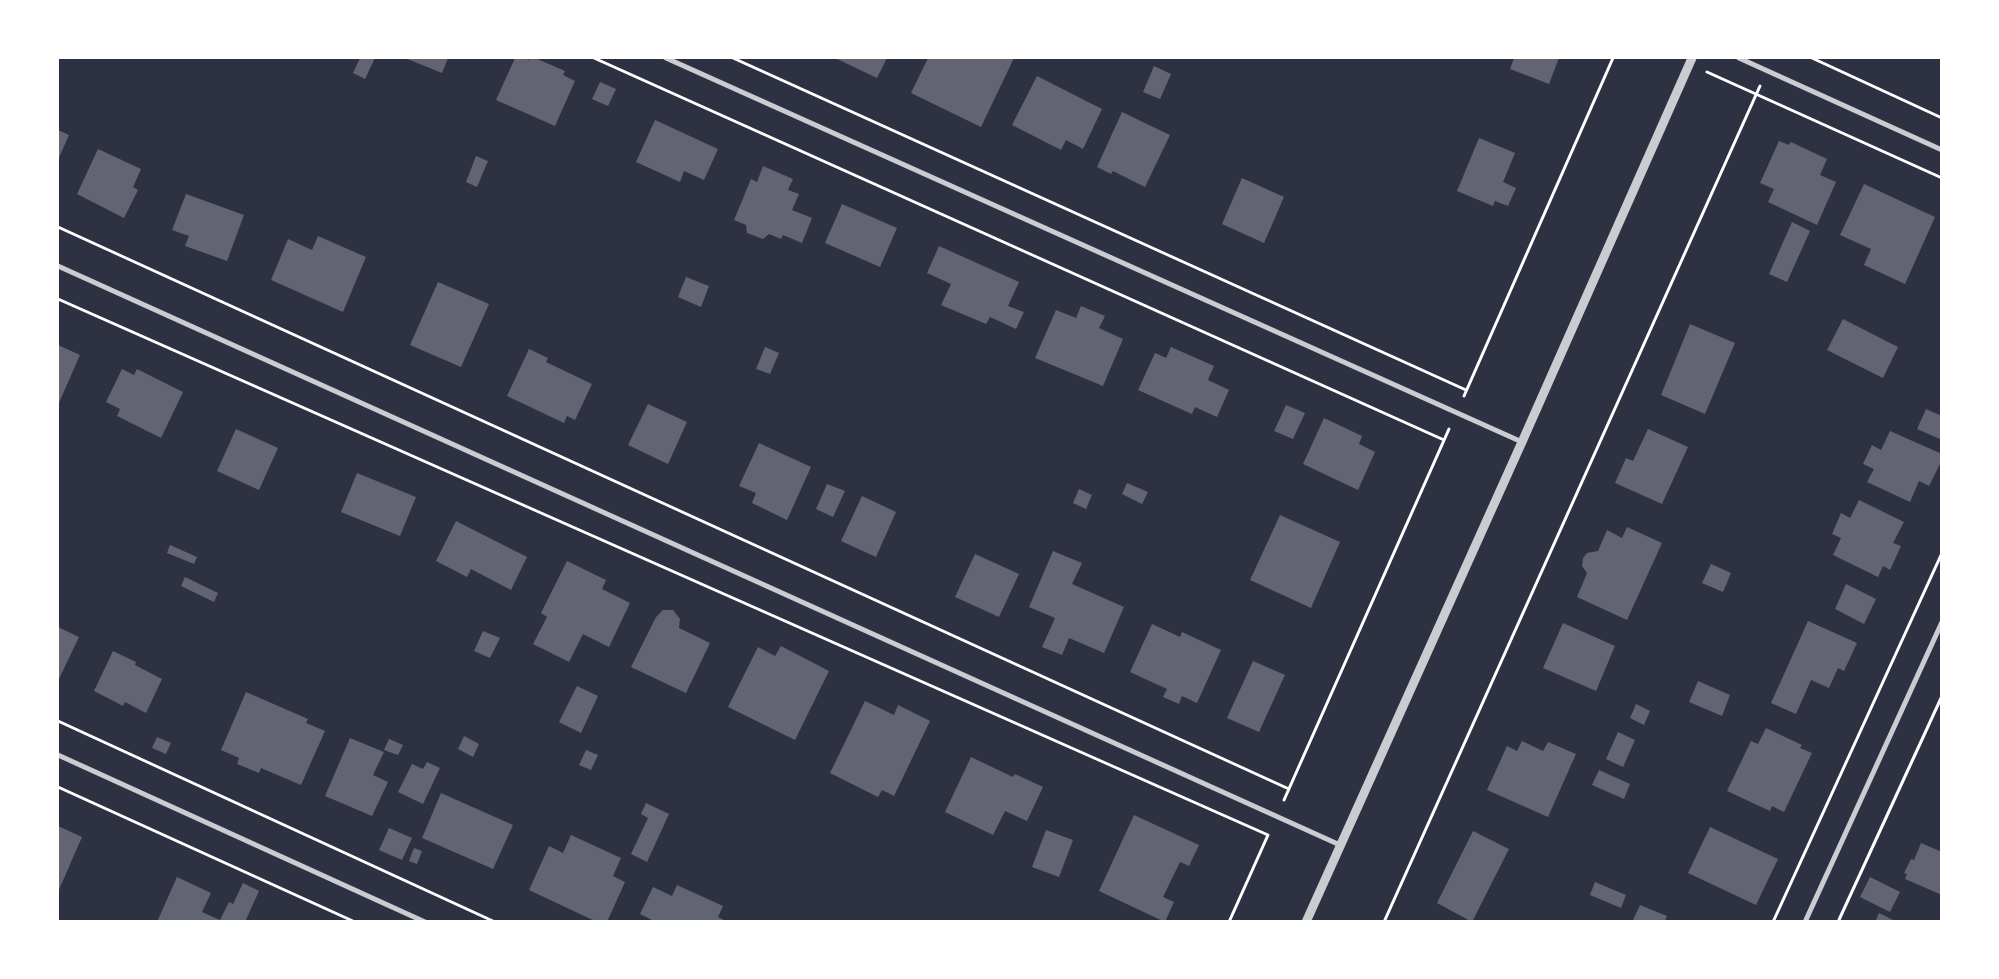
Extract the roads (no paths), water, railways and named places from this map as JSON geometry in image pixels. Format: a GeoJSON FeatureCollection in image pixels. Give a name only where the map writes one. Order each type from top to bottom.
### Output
{"type":"FeatureCollection","features":[{"type":"Feature","properties":{"kind":"street"},"geometry":{"type":"LineString","coordinates":[[666,58],[1522,442]]}},
{"type":"Feature","properties":{"kind":"street"},"geometry":{"type":"LineString","coordinates":[[1739,58],[1942,150]]}},
{"type":"Feature","properties":{"kind":"street"},"geometry":{"type":"LineString","coordinates":[[1306,922],[1522,442],[1690,61]]}},
{"type":"Feature","properties":{"kind":"street"},"geometry":{"type":"LineString","coordinates":[[58,266],[1340,845]]}},
{"type":"Feature","properties":{"kind":"street"},"geometry":{"type":"LineString","coordinates":[[1805,922],[1942,622]]}},
{"type":"Feature","properties":{"kind":"street"},"geometry":{"type":"LineString","coordinates":[[58,756],[425,922]]}}]}
